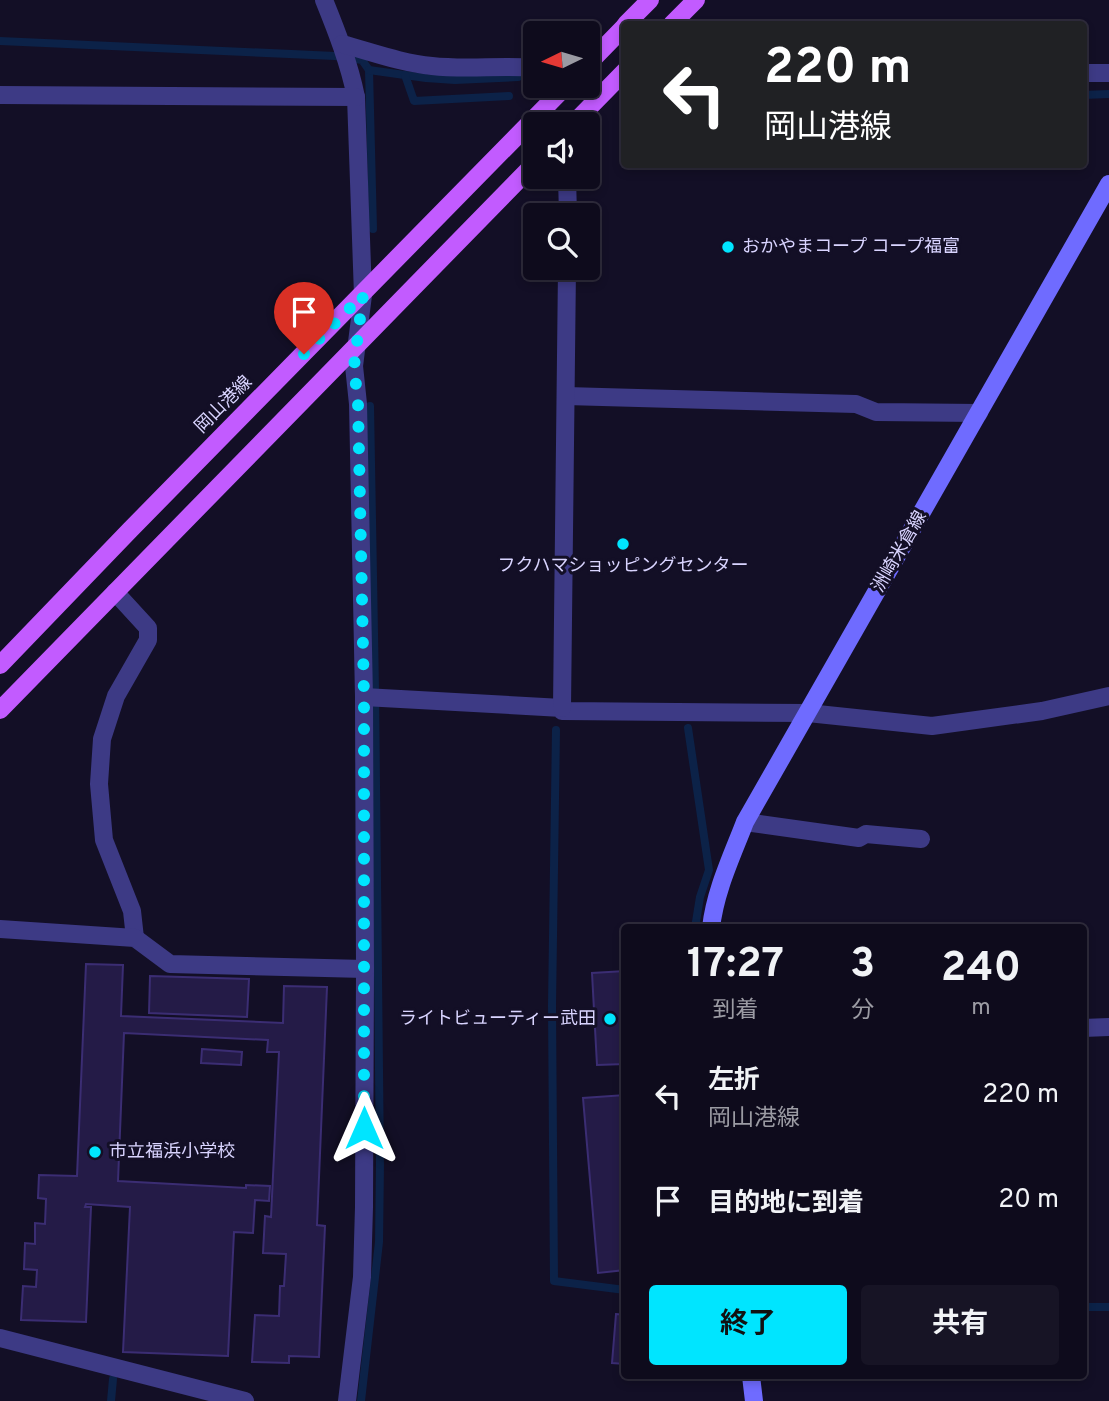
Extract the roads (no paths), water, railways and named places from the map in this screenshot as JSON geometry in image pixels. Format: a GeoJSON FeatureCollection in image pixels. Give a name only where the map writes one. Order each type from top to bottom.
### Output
{"type":"FeatureCollection","features":[{"type":"Feature","properties":{"kind":"main road"},"geometry":{"type":"LineString","coordinates":[[630,21],[650,0]]}},
{"type":"Feature","properties":{"kind":"main road"},"geometry":{"type":"LineString","coordinates":[[675,21],[696,0]]}},
{"type":"Feature","properties":{"kind":"main road"},"geometry":{"type":"LineString","coordinates":[[600,51],[621,30]]}},
{"type":"Feature","properties":{"kind":"main road"},"geometry":{"type":"LineString","coordinates":[[608,44],[621,59]]}},
{"type":"Feature","properties":{"kind":"main road"},"geometry":{"type":"LineString","coordinates":[[585,112],[621,75]]}},
{"type":"Feature","properties":{"kind":"main road","name":"岡山港線"},"geometry":{"type":"LineString","coordinates":[[0,665],[554,98]]}},
{"type":"Feature","properties":{"kind":"main road"},"geometry":{"type":"LineString","coordinates":[[0,710],[523,175]]}},
{"type":"Feature","properties":{"kind":"main road","name":"洲崎米倉線"},"geometry":{"type":"LineString","coordinates":[[711,924],[718,894],[746,822],[1109,184]]}},
{"type":"Feature","properties":{"kind":"main road"},"geometry":{"type":"LineString","coordinates":[[751,1379],[754,1401]]}},
{"type":"Feature","properties":{"kind":"street"},"geometry":{"type":"LineString","coordinates":[[324,0],[345,52],[356,97],[363,295],[354,366],[372,697],[365,968],[362,1277],[347,1401]]}},
{"type":"Feature","properties":{"kind":"street"},"geometry":{"type":"LineString","coordinates":[[345,52],[435,67],[523,68]]}},
{"type":"Feature","properties":{"kind":"street"},"geometry":{"type":"LineString","coordinates":[[1087,74],[1109,73]]}},
{"type":"Feature","properties":{"kind":"street"},"geometry":{"type":"LineString","coordinates":[[0,95],[356,97]]}},
{"type":"Feature","properties":{"kind":"street"},"geometry":{"type":"LineString","coordinates":[[568,280],[562,712],[808,713],[932,726],[1042,710],[1109,696]]}},
{"type":"Feature","properties":{"kind":"street"},"geometry":{"type":"LineString","coordinates":[[566,396],[856,404],[876,412],[979,413]]}},
{"type":"Feature","properties":{"kind":"street"},"geometry":{"type":"LineString","coordinates":[[115,592],[148,628],[148,640],[116,696],[102,739],[99,784],[104,840],[132,911],[135,938]]}},
{"type":"Feature","properties":{"kind":"street"},"geometry":{"type":"LineString","coordinates":[[372,697],[562,708]]}},
{"type":"Feature","properties":{"kind":"street"},"geometry":{"type":"LineString","coordinates":[[746,822],[859,838],[866,834],[921,839]]}},
{"type":"Feature","properties":{"kind":"street"},"geometry":{"type":"LineString","coordinates":[[0,929],[135,938],[170,964],[365,968]]}},
{"type":"Feature","properties":{"kind":"street"},"geometry":{"type":"LineString","coordinates":[[1087,1028],[1109,1027]]}},
{"type":"Feature","properties":{"kind":"street"},"geometry":{"type":"LineString","coordinates":[[0,1338],[246,1401]]}},
{"type":"Feature","properties":{"kind":"waterway"},"geometry":{"type":"LineString","coordinates":[[0,41],[335,56],[362,60],[369,70],[373,229]]}},
{"type":"Feature","properties":{"kind":"waterway"},"geometry":{"type":"LineString","coordinates":[[369,70],[455,80],[518,77]]}},
{"type":"Feature","properties":{"kind":"waterway"},"geometry":{"type":"LineString","coordinates":[[405,75],[414,101],[509,96]]}},
{"type":"Feature","properties":{"kind":"waterway"},"geometry":{"type":"LineString","coordinates":[[1087,95],[1109,94]]}},
{"type":"Feature","properties":{"kind":"waterway"},"geometry":{"type":"LineString","coordinates":[[361,1401],[379,1242],[380,1164],[370,406]]}},
{"type":"Feature","properties":{"kind":"waterway"},"geometry":{"type":"LineString","coordinates":[[688,728],[709,870],[700,897],[696,924]]}},
{"type":"Feature","properties":{"kind":"waterway"},"geometry":{"type":"LineString","coordinates":[[556,730],[552,1006],[554,1281],[621,1289]]}},
{"type":"Feature","properties":{"kind":"waterway"},"geometry":{"type":"LineString","coordinates":[[1087,1307],[1109,1307]]}},
{"type":"Feature","properties":{"kind":"waterway"},"geometry":{"type":"LineString","coordinates":[[111,1401],[113,1379]]}},
{"type":"Feature","properties":{"kind":"place","name":"おかやまコープ コープ福富"},"geometry":{"type":"Point","coordinates":[728,247]}},
{"type":"Feature","properties":{"kind":"place","name":"フクハマショッピングセンター"},"geometry":{"type":"Point","coordinates":[623,544]}},
{"type":"Feature","properties":{"kind":"place","name":"ライトビューティー武田"},"geometry":{"type":"Point","coordinates":[610,1019]}},
{"type":"Feature","properties":{"kind":"place","name":"市立福浜小学校"},"geometry":{"type":"Point","coordinates":[95,1152]}}]}
